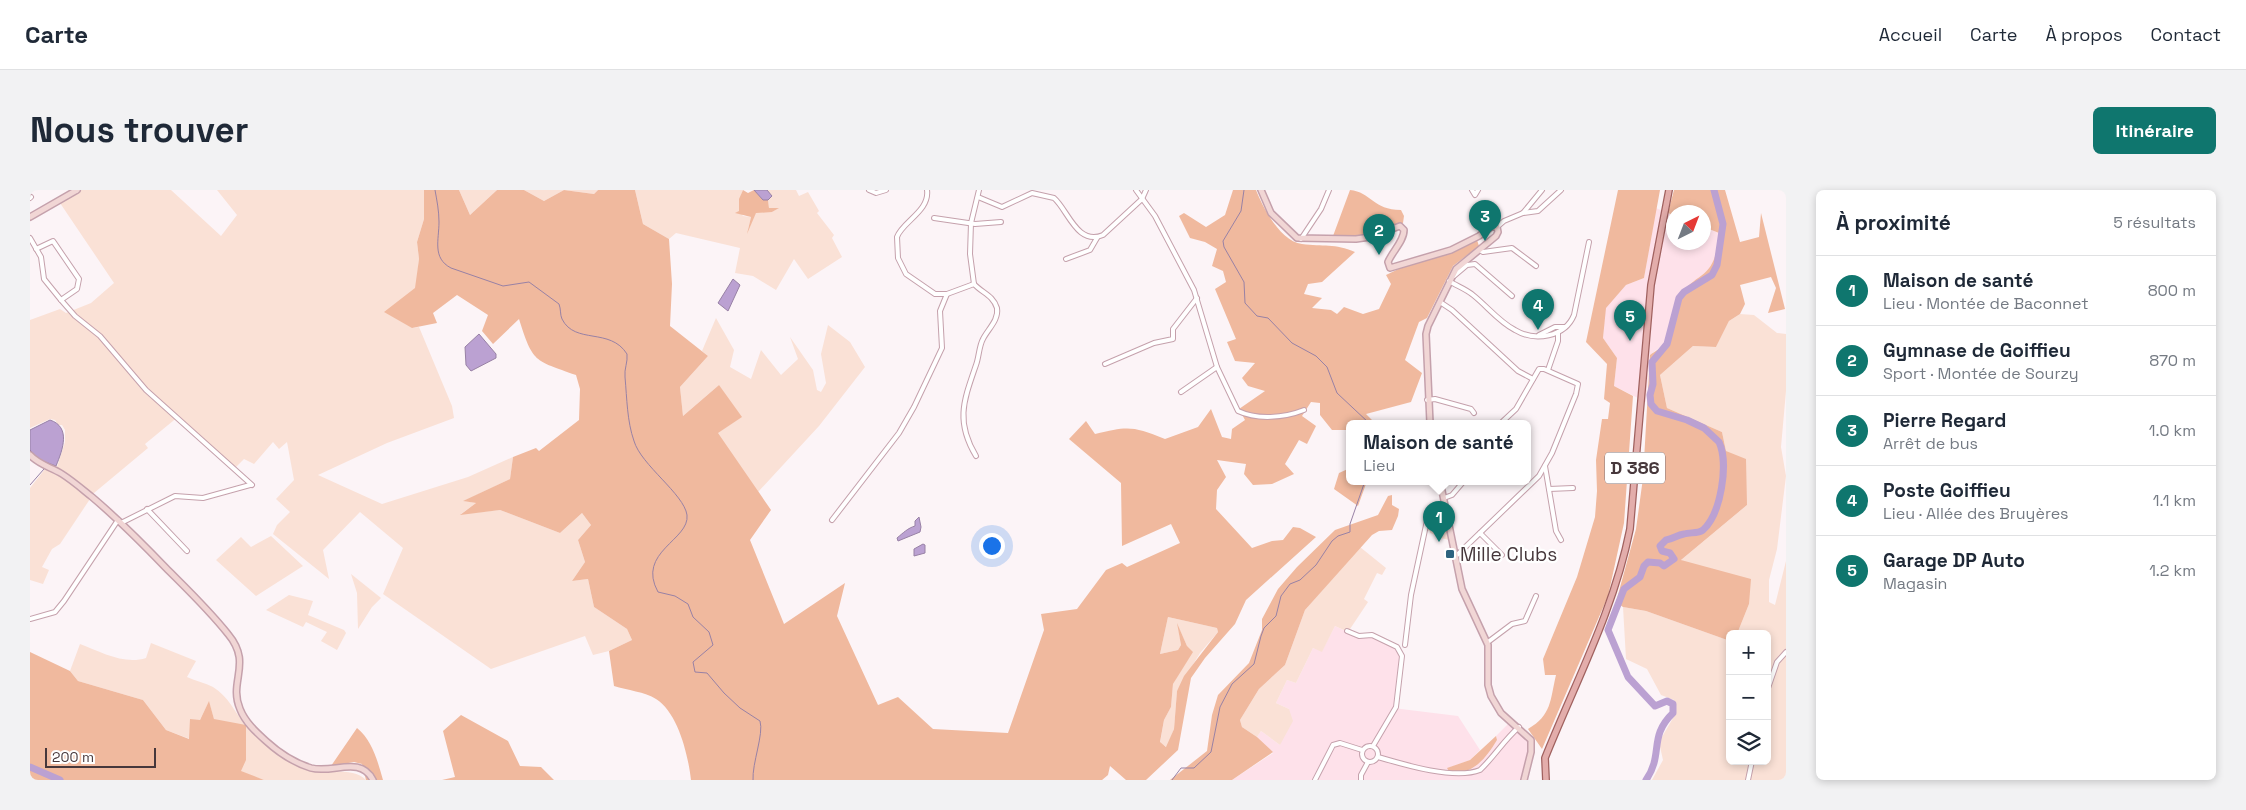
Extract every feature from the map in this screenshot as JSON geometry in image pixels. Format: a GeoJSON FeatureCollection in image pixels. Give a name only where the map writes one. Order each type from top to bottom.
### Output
{"type":"FeatureCollection","features":[{"type":"Feature","properties":{"kind":"main road","name":"D 386"},"geometry":{"type":"LineString","coordinates":[[1546,780],[1545,758],[1601,625],[1624,559],[1630,529],[1651,285],[1669,190]]}},
{"type":"Feature","properties":{"kind":"street"},"geometry":{"type":"LineString","coordinates":[[30,217],[77,190]]}},
{"type":"Feature","properties":{"kind":"street"},"geometry":{"type":"LineString","coordinates":[[869,190],[876,193],[886,190]]}},
{"type":"Feature","properties":{"kind":"street"},"geometry":{"type":"LineString","coordinates":[[927,190],[928,195],[920,209],[899,233],[898,258],[908,276],[934,294],[947,294],[974,284]]}},
{"type":"Feature","properties":{"kind":"street"},"geometry":{"type":"LineString","coordinates":[[976,456],[964,431],[964,398],[977,362],[982,340],[995,321],[997,312],[992,297],[974,284],[970,254],[971,224],[979,190]]}},
{"type":"Feature","properties":{"kind":"street"},"geometry":{"type":"LineString","coordinates":[[1136,190],[1155,216],[1197,298],[1217,367],[1238,412],[1251,416],[1275,416],[1304,410]]}},
{"type":"Feature","properties":{"kind":"street"},"geometry":{"type":"LineString","coordinates":[[1066,259],[1090,250],[1097,238],[1103,235],[1142,198],[1146,190]]}},
{"type":"Feature","properties":{"kind":"street"},"geometry":{"type":"LineString","coordinates":[[1262,190],[1271,212],[1288,231],[1301,239],[1366,238],[1400,226],[1404,230],[1404,234],[1388,262],[1390,268],[1394,268],[1407,261],[1451,250],[1479,236],[1491,227],[1497,227],[1504,221],[1523,213],[1538,211],[1561,190]]}},
{"type":"Feature","properties":{"kind":"street"},"geometry":{"type":"LineString","coordinates":[[1301,239],[1321,209],[1328,190]]}},
{"type":"Feature","properties":{"kind":"street"},"geometry":{"type":"LineString","coordinates":[[1472,190],[1475,195],[1478,190]]}},
{"type":"Feature","properties":{"kind":"street"},"geometry":{"type":"LineString","coordinates":[[1523,213],[1542,190]]}},
{"type":"Feature","properties":{"kind":"street"},"geometry":{"type":"LineString","coordinates":[[978,197],[1002,207],[1032,193],[1054,198],[1071,225],[1089,236],[1097,238]]}},
{"type":"Feature","properties":{"kind":"street"},"geometry":{"type":"LineString","coordinates":[[934,218],[971,224],[1001,222]]}},
{"type":"Feature","properties":{"kind":"street"},"geometry":{"type":"LineString","coordinates":[[1430,420],[1426,334],[1450,279],[1461,264],[1497,234],[1497,227]]}},
{"type":"Feature","properties":{"kind":"street"},"geometry":{"type":"LineString","coordinates":[[30,238],[41,257],[44,280],[75,316],[100,336],[146,390],[252,485],[240,486],[202,498],[175,496],[119,521],[55,612],[30,619]]}},
{"type":"Feature","properties":{"kind":"street"},"geometry":{"type":"LineString","coordinates":[[36,249],[53,241],[78,279],[77,289],[62,300]]}},
{"type":"Feature","properties":{"kind":"street"},"geometry":{"type":"LineString","coordinates":[[1450,279],[1472,294],[1517,332],[1532,336],[1558,333],[1574,315],[1589,242]]}},
{"type":"Feature","properties":{"kind":"street"},"geometry":{"type":"LineString","coordinates":[[1480,250],[1482,252],[1512,248],[1536,266]]}},
{"type":"Feature","properties":{"kind":"street"},"geometry":{"type":"LineString","coordinates":[[1450,279],[1467,265],[1475,264],[1512,296]]}},
{"type":"Feature","properties":{"kind":"street"},"geometry":{"type":"LineString","coordinates":[[832,520],[899,433],[914,407],[942,348],[940,311],[947,294]]}},
{"type":"Feature","properties":{"kind":"street"},"geometry":{"type":"LineString","coordinates":[[1105,364],[1154,343],[1173,339],[1173,329],[1197,298]]}},
{"type":"Feature","properties":{"kind":"street"},"geometry":{"type":"LineString","coordinates":[[1440,302],[1452,310],[1518,371],[1533,379]]}},
{"type":"Feature","properties":{"kind":"street"},"geometry":{"type":"LineString","coordinates":[[1539,335],[1555,327],[1565,327]]}},
{"type":"Feature","properties":{"kind":"street"},"geometry":{"type":"LineString","coordinates":[[1548,370],[1556,349],[1558,333]]}},
{"type":"Feature","properties":{"kind":"street"},"geometry":{"type":"LineString","coordinates":[[1181,392],[1217,367]]}},
{"type":"Feature","properties":{"kind":"street"},"geometry":{"type":"LineString","coordinates":[[1504,420],[1516,409],[1539,369],[1548,370],[1575,382],[1578,388],[1545,466],[1531,484]]}},
{"type":"Feature","properties":{"kind":"street"},"geometry":{"type":"LineString","coordinates":[[1428,400],[1435,399],[1471,409],[1474,413]]}},
{"type":"Feature","properties":{"kind":"street"},"geometry":{"type":"LineString","coordinates":[[30,455],[41,464],[68,478],[119,521],[196,598],[235,643],[240,661],[237,692],[239,708],[247,722],[262,737],[275,748],[306,766],[320,769],[358,766],[367,771],[373,780]]}},
{"type":"Feature","properties":{"kind":"street"},"geometry":{"type":"LineString","coordinates":[[1545,466],[1556,531],[1561,540]]}},
{"type":"Feature","properties":{"kind":"street"},"geometry":{"type":"LineString","coordinates":[[240,476],[242,483],[240,486]]}},
{"type":"Feature","properties":{"kind":"street"},"geometry":{"type":"LineString","coordinates":[[1536,479],[1543,480],[1549,487],[1573,488]]}},
{"type":"Feature","properties":{"kind":"street"},"geometry":{"type":"LineString","coordinates":[[1441,485],[1465,597],[1490,644],[1488,686],[1491,696],[1501,713],[1530,737],[1532,745],[1524,780]]}},
{"type":"Feature","properties":{"kind":"street"},"geometry":{"type":"LineString","coordinates":[[1444,498],[1452,495],[1461,485]]}},
{"type":"Feature","properties":{"kind":"street"},"geometry":{"type":"LineString","coordinates":[[1455,557],[1530,485]]}},
{"type":"Feature","properties":{"kind":"street"},"geometry":{"type":"LineString","coordinates":[[1406,645],[1411,595],[1428,516],[1435,507],[1445,506]]}},
{"type":"Feature","properties":{"kind":"street"},"geometry":{"type":"LineString","coordinates":[[147,509],[187,551]]}},
{"type":"Feature","properties":{"kind":"street"},"geometry":{"type":"LineString","coordinates":[[1480,534],[1502,555]]}},
{"type":"Feature","properties":{"kind":"street"},"geometry":{"type":"LineString","coordinates":[[1453,547],[1464,549]]}},
{"type":"Feature","properties":{"kind":"street"},"geometry":{"type":"LineString","coordinates":[[1490,644],[1512,624],[1525,621],[1536,596]]}},
{"type":"Feature","properties":{"kind":"street"},"geometry":{"type":"LineString","coordinates":[[1347,631],[1359,636],[1372,635],[1397,646],[1402,656],[1396,707],[1373,746]]}},
{"type":"Feature","properties":{"kind":"street"},"geometry":{"type":"LineString","coordinates":[[1771,679],[1777,662],[1786,652]]}},
{"type":"Feature","properties":{"kind":"street"},"geometry":{"type":"LineString","coordinates":[[1378,757],[1436,775],[1463,779],[1482,768],[1508,736],[1518,727]]}},
{"type":"Feature","properties":{"kind":"street"},"geometry":{"type":"LineString","coordinates":[[1315,780],[1333,745],[1340,743],[1362,750],[1373,746]]}},
{"type":"Feature","properties":{"kind":"street"},"geometry":{"type":"LineString","coordinates":[[1362,750],[1362,758],[1368,762],[1374,762],[1378,757],[1378,752],[1373,746]]}},
{"type":"Feature","properties":{"kind":"street"},"geometry":{"type":"LineString","coordinates":[[1361,780],[1361,775],[1368,762]]}},
{"type":"Feature","properties":{"kind":"street"},"geometry":{"type":"LineString","coordinates":[[1748,780],[1751,765]]}},
{"type":"Feature","properties":{"kind":"shaded area"},"geometry":{"type":"Polygon","coordinates":[[[81,190],[171,190],[221,236],[237,215],[217,190],[424,190],[424,219],[417,242],[419,259],[412,328],[419,327],[452,406],[454,418],[387,443],[318,475],[382,504],[468,477],[513,457],[510,479],[464,501],[476,503],[461,514],[500,510],[560,533],[582,513],[591,525],[578,540],[585,562],[572,581],[588,579],[594,607],[627,629],[632,640],[609,651],[593,655],[585,636],[491,669],[383,594],[403,548],[360,512],[323,550],[329,579],[273,534],[277,525],[290,512],[276,499],[294,480],[287,442],[279,449],[273,442],[254,464],[244,459],[235,468],[179,416],[145,444],[148,448],[94,493],[60,544],[52,549],[42,567],[49,570],[43,584],[30,580],[30,488],[45,469],[57,467],[65,442],[65,430],[62,425],[58,425],[55,420],[50,419],[30,428],[30,320],[60,309],[66,313],[91,303],[114,283],[60,203],[81,190]]]}},
{"type":"Feature","properties":{"kind":"shaded area"},"geometry":{"type":"Polygon","coordinates":[[[424,190],[459,190],[470,215],[497,190],[524,190],[544,201],[564,190],[594,194],[598,190],[635,190],[643,224],[669,239],[672,284],[670,326],[708,356],[680,387],[683,416],[719,385],[742,417],[718,433],[771,510],[750,540],[784,624],[845,583],[837,616],[878,705],[898,697],[933,729],[1008,733],[1044,630],[1041,614],[1077,609],[1106,570],[1122,563],[1127,567],[1180,543],[1171,524],[1122,546],[1121,483],[1069,439],[1086,421],[1095,434],[1130,429],[1165,439],[1198,427],[1211,409],[1222,437],[1231,439],[1232,429],[1245,420],[1239,409],[1265,391],[1248,386],[1242,378],[1255,363],[1235,361],[1227,342],[1236,339],[1215,289],[1226,282],[1223,271],[1212,266],[1217,249],[1205,242],[1190,238],[1179,216],[1184,213],[1206,227],[1225,215],[1233,190],[1256,190],[1263,206],[1274,223],[1280,231],[1294,242],[1335,246],[1355,252],[1322,282],[1308,284],[1304,294],[1322,298],[1312,308],[1331,310],[1337,314],[1344,307],[1363,314],[1379,309],[1391,284],[1386,275],[1409,264],[1442,256],[1477,240],[1479,246],[1453,266],[1427,318],[1419,322],[1405,360],[1422,373],[1411,402],[1366,414],[1372,420],[1346,420],[1346,430],[1332,430],[1320,415],[1320,403],[1311,402],[1302,416],[1316,426],[1307,444],[1299,440],[1285,464],[1294,474],[1272,484],[1253,485],[1244,474],[1246,464],[1217,460],[1226,477],[1217,490],[1216,509],[1252,548],[1272,541],[1283,540],[1293,527],[1300,528],[1316,537],[1246,600],[1235,624],[1205,658],[1191,678],[1178,750],[1146,780],[1126,780],[1110,766],[1108,775],[1102,780],[691,780],[681,735],[664,705],[647,695],[614,686],[609,651],[632,640],[627,629],[594,607],[588,579],[572,581],[585,562],[578,540],[591,525],[582,513],[560,533],[500,510],[460,515],[476,503],[463,501],[510,479],[513,457],[536,448],[539,451],[579,420],[580,389],[576,375],[551,366],[537,358],[528,344],[519,319],[493,344],[482,331],[488,315],[457,295],[433,313],[437,323],[412,328],[384,312],[415,288],[419,259],[417,242],[424,219],[424,190]],[[1168,617],[1160,654],[1178,650],[1181,645],[1177,623],[1187,646],[1193,652],[1173,684],[1171,707],[1164,720],[1160,742],[1166,747],[1174,729],[1177,691],[1184,676],[1218,632],[1217,628],[1168,617]]]}},
{"type":"Feature","properties":{"kind":"shaded area"},"geometry":{"type":"Polygon","coordinates":[[[459,190],[497,190],[470,215],[459,190]]]}},
{"type":"Feature","properties":{"kind":"shaded area"},"geometry":{"type":"Polygon","coordinates":[[[524,190],[564,190],[544,201],[524,190]]]}},
{"type":"Feature","properties":{"kind":"shaded area"},"geometry":{"type":"Polygon","coordinates":[[[564,190],[598,190],[594,194],[564,190]]]}},
{"type":"Feature","properties":{"kind":"shaded area"},"geometry":{"type":"Polygon","coordinates":[[[635,190],[743,190],[739,207],[743,216],[751,217],[748,230],[756,212],[772,212],[778,208],[769,208],[768,200],[771,196],[767,190],[796,190],[799,196],[808,192],[819,211],[817,213],[834,235],[832,238],[842,257],[808,279],[794,259],[776,290],[753,276],[735,273],[740,248],[676,233],[669,239],[643,224],[635,190]]]}},
{"type":"Feature","properties":{"kind":"shaded area"},"geometry":{"type":"Polygon","coordinates":[[[743,190],[748,193],[754,190],[763,200],[768,200],[769,208],[779,208],[772,212],[756,213],[747,234],[751,217],[735,213],[739,211],[739,199],[743,190]]]}},
{"type":"Feature","properties":{"kind":"shaded area"},"geometry":{"type":"Polygon","coordinates":[[[754,190],[767,190],[772,196],[768,200],[763,200],[754,190]]]}},
{"type":"Feature","properties":{"kind":"shaded area"},"geometry":{"type":"Polygon","coordinates":[[[1350,190],[1363,194],[1384,207],[1401,210],[1404,216],[1403,223],[1395,224],[1365,236],[1333,236],[1350,190]]]}},
{"type":"Feature","properties":{"kind":"shaded area"},"geometry":{"type":"Polygon","coordinates":[[[1618,190],[1660,190],[1644,278],[1626,285],[1606,308],[1603,338],[1617,358],[1614,386],[1633,396],[1624,523],[1608,596],[1542,749],[1528,729],[1536,724],[1546,712],[1556,675],[1545,675],[1543,659],[1577,577],[1595,517],[1597,491],[1596,460],[1602,419],[1608,419],[1610,403],[1604,399],[1607,364],[1586,342],[1618,190]]]}},
{"type":"Feature","properties":{"kind":"shaded area"},"geometry":{"type":"Polygon","coordinates":[[[1674,190],[1725,190],[1740,242],[1759,237],[1761,213],[1785,309],[1768,313],[1776,288],[1771,277],[1740,285],[1745,304],[1740,314],[1729,321],[1716,347],[1693,346],[1660,375],[1667,408],[1722,432],[1726,451],[1746,459],[1747,505],[1681,560],[1751,579],[1749,604],[1739,630],[1726,630],[1726,640],[1646,611],[1623,607],[1616,602],[1636,529],[1643,478],[1650,355],[1668,339],[1676,302],[1690,284],[1709,269],[1717,249],[1719,233],[1711,230],[1711,205],[1670,205],[1674,190]]]}},
{"type":"Feature","properties":{"kind":"shaded area"},"geometry":{"type":"Polygon","coordinates":[[[1656,208],[1666,212],[1666,250],[1711,250],[1711,230],[1719,233],[1718,254],[1711,269],[1681,293],[1674,305],[1666,342],[1650,355],[1646,402],[1614,386],[1617,358],[1603,338],[1605,308],[1626,285],[1644,278],[1656,208]]]}},
{"type":"Feature","properties":{"kind":"shaded area"},"geometry":{"type":"Polygon","coordinates":[[[733,279],[740,285],[728,311],[718,303],[733,279]]]}},
{"type":"Feature","properties":{"kind":"shaded area"},"geometry":{"type":"Polygon","coordinates":[[[1740,314],[1754,315],[1777,333],[1786,334],[1786,391],[1781,447],[1786,476],[1777,549],[1769,580],[1769,602],[1775,605],[1786,561],[1786,780],[1652,780],[1663,760],[1659,742],[1676,713],[1674,700],[1661,695],[1647,669],[1626,659],[1623,607],[1646,611],[1726,640],[1726,765],[1771,765],[1771,630],[1739,630],[1749,604],[1681,560],[1747,505],[1726,451],[1722,432],[1667,408],[1660,375],[1693,346],[1716,347],[1729,321],[1740,314]]]}},
{"type":"Feature","properties":{"kind":"shaded area"},"geometry":{"type":"Polygon","coordinates":[[[716,318],[734,350],[730,367],[751,379],[761,350],[781,375],[798,359],[790,337],[813,370],[817,390],[821,392],[826,383],[821,354],[828,325],[850,342],[865,367],[819,426],[758,492],[717,433],[719,385],[683,416],[680,387],[708,356],[702,351],[716,318]]]}},
{"type":"Feature","properties":{"kind":"shaded area"},"geometry":{"type":"Polygon","coordinates":[[[479,334],[496,354],[496,358],[471,371],[466,365],[465,347],[479,334]]]}},
{"type":"Feature","properties":{"kind":"shaded area"},"geometry":{"type":"Polygon","coordinates":[[[50,420],[57,423],[61,428],[64,439],[56,466],[40,460],[30,450],[30,430],[50,420]]]}},
{"type":"Feature","properties":{"kind":"shaded area"},"geometry":{"type":"Polygon","coordinates":[[[1346,470],[1346,485],[1366,485],[1358,506],[1334,489],[1339,473],[1346,470]]]}},
{"type":"Feature","properties":{"kind":"shaded area"},"geometry":{"type":"Polygon","coordinates":[[[1392,495],[1392,505],[1399,509],[1392,530],[1379,531],[1372,535],[1305,610],[1285,665],[1259,689],[1240,720],[1242,727],[1257,737],[1273,752],[1232,780],[1170,780],[1207,751],[1212,715],[1218,695],[1249,663],[1262,630],[1262,619],[1278,589],[1297,567],[1335,530],[1378,515],[1388,496],[1392,495]]]}},
{"type":"Feature","properties":{"kind":"shaded area"},"geometry":{"type":"Polygon","coordinates":[[[1436,511],[1444,514],[1449,540],[1437,537],[1427,530],[1431,514],[1436,511]]]}},
{"type":"Feature","properties":{"kind":"shaded area"},"geometry":{"type":"Polygon","coordinates":[[[919,517],[920,532],[898,541],[897,538],[915,526],[915,521],[919,517]]]}},
{"type":"Feature","properties":{"kind":"shaded area"},"geometry":{"type":"Polygon","coordinates":[[[271,536],[303,566],[256,596],[216,560],[241,537],[251,547],[271,536]]]}},
{"type":"Feature","properties":{"kind":"shaded area"},"geometry":{"type":"Polygon","coordinates":[[[923,544],[925,545],[925,553],[914,556],[914,549],[923,544]]]}},
{"type":"Feature","properties":{"kind":"shaded area"},"geometry":{"type":"Polygon","coordinates":[[[1360,547],[1386,568],[1382,575],[1377,573],[1364,599],[1368,602],[1348,632],[1335,626],[1322,652],[1313,648],[1296,683],[1287,680],[1276,703],[1289,709],[1293,721],[1280,745],[1261,731],[1257,737],[1242,727],[1240,720],[1259,689],[1285,665],[1305,610],[1360,547]]]}},
{"type":"Feature","properties":{"kind":"shaded area"},"geometry":{"type":"Polygon","coordinates":[[[351,574],[381,598],[372,607],[358,629],[357,593],[351,574]]]}},
{"type":"Feature","properties":{"kind":"shaded area"},"geometry":{"type":"Polygon","coordinates":[[[289,595],[313,601],[308,615],[344,630],[346,633],[337,650],[321,641],[327,632],[306,622],[303,627],[266,610],[289,595]]]}},
{"type":"Feature","properties":{"kind":"shaded area"},"geometry":{"type":"Polygon","coordinates":[[[1168,617],[1217,628],[1218,632],[1200,653],[1177,691],[1174,729],[1167,747],[1160,743],[1164,720],[1171,707],[1173,684],[1184,663],[1189,658],[1187,646],[1178,626],[1181,645],[1178,650],[1160,654],[1168,617]]]}},
{"type":"Feature","properties":{"kind":"shaded area"},"geometry":{"type":"Polygon","coordinates":[[[1335,626],[1360,638],[1372,637],[1396,647],[1400,652],[1393,708],[1458,716],[1480,750],[1470,760],[1448,768],[1461,774],[1497,740],[1496,736],[1509,723],[1528,740],[1530,746],[1523,780],[1232,780],[1273,753],[1257,737],[1261,731],[1280,745],[1289,709],[1276,703],[1287,680],[1296,683],[1313,648],[1322,651],[1335,626]]]}},
{"type":"Feature","properties":{"kind":"shaded area"},"geometry":{"type":"Polygon","coordinates":[[[151,643],[196,661],[187,677],[213,687],[218,691],[245,725],[285,759],[308,770],[353,773],[366,780],[264,780],[241,772],[214,719],[209,702],[190,739],[166,730],[143,700],[78,681],[70,671],[80,644],[113,657],[138,660],[146,658],[151,643]]]}},
{"type":"Feature","properties":{"kind":"shaded area"},"geometry":{"type":"Polygon","coordinates":[[[30,652],[70,671],[78,681],[143,700],[166,730],[189,739],[190,719],[200,720],[209,701],[214,719],[246,725],[246,760],[241,771],[264,780],[30,780],[30,652]]]}},
{"type":"Feature","properties":{"kind":"shaded area"},"geometry":{"type":"Polygon","coordinates":[[[461,715],[508,741],[520,766],[541,767],[554,780],[442,780],[455,777],[443,731],[461,715]]]}},
{"type":"Feature","properties":{"kind":"shaded area"},"geometry":{"type":"Polygon","coordinates":[[[357,728],[367,739],[377,759],[383,780],[366,780],[362,764],[354,762],[331,766],[357,728]]]}},
{"type":"Feature","properties":{"kind":"shaded area"},"geometry":{"type":"Polygon","coordinates":[[[1496,736],[1497,740],[1493,747],[1478,764],[1466,771],[1450,773],[1447,768],[1470,760],[1496,736]]]}},
{"type":"Feature","properties":{"kind":"waterway"},"geometry":{"type":"LineString","coordinates":[[435,190],[439,218],[438,248],[441,259],[445,264],[451,268],[503,286],[529,282],[559,304],[561,317],[568,327],[575,332],[612,341],[627,354],[625,374],[627,402],[634,441],[645,460],[678,498],[687,515],[686,524],[681,532],[658,557],[654,567],[653,578],[658,592],[675,596],[688,604],[693,617],[709,632],[713,645],[693,662],[695,672],[707,673],[740,708],[760,721],[761,727],[753,780]]}},
{"type":"Feature","properties":{"kind":"waterway"},"geometry":{"type":"LineString","coordinates":[[1244,190],[1241,211],[1223,241],[1224,247],[1244,282],[1245,303],[1257,316],[1268,318],[1292,343],[1316,356],[1327,367],[1337,393],[1366,420]]}},
{"type":"Feature","properties":{"kind":"waterway"},"geometry":{"type":"LineString","coordinates":[[1646,780],[1654,762],[1661,730],[1673,713],[1673,704],[1667,701],[1655,706],[1628,677],[1608,630],[1624,589],[1640,577],[1644,566],[1648,562],[1660,563],[1664,566],[1674,559],[1670,553],[1662,551],[1660,546],[1666,540],[1686,533],[1703,530],[1719,501],[1723,475],[1722,451],[1719,442],[1704,428],[1687,420],[1657,411],[1651,404],[1650,395],[1653,384],[1652,362],[1667,344],[1679,298],[1684,292],[1712,275],[1717,265],[1723,224],[1714,190]]}},
{"type":"Feature","properties":{"kind":"waterway"},"geometry":{"type":"LineString","coordinates":[[30,485],[44,469]]}},
{"type":"Feature","properties":{"kind":"waterway"},"geometry":{"type":"LineString","coordinates":[[1172,780],[1181,768],[1194,768],[1211,752],[1220,707],[1232,684],[1254,664],[1264,628],[1276,616],[1281,596],[1290,584],[1300,580],[1316,565],[1332,541],[1338,536],[1350,532],[1350,524],[1364,485]]}},
{"type":"Feature","properties":{"kind":"waterway"},"geometry":{"type":"LineString","coordinates":[[30,767],[60,780]]}},
{"type":"Feature","properties":{"kind":"place","name":"Pierre Regard"},"geometry":{"type":"Point","coordinates":[1485,241]}},
{"type":"Feature","properties":{"kind":"place","name":"Gymnase de Goiffieu"},"geometry":{"type":"Point","coordinates":[1379,255]}},
{"type":"Feature","properties":{"kind":"place","name":"Poste Goiffieu"},"geometry":{"type":"Point","coordinates":[1538,330]}},
{"type":"Feature","properties":{"kind":"place","name":"Garage DP Auto"},"geometry":{"type":"Point","coordinates":[1630,341]}},
{"type":"Feature","properties":{"kind":"place","name":"Maison de santé"},"geometry":{"type":"Point","coordinates":[1439,542]}},
{"type":"Feature","properties":{"kind":"place","name":"Mille Clubs"},"geometry":{"type":"Point","coordinates":[1450,554]}}]}
